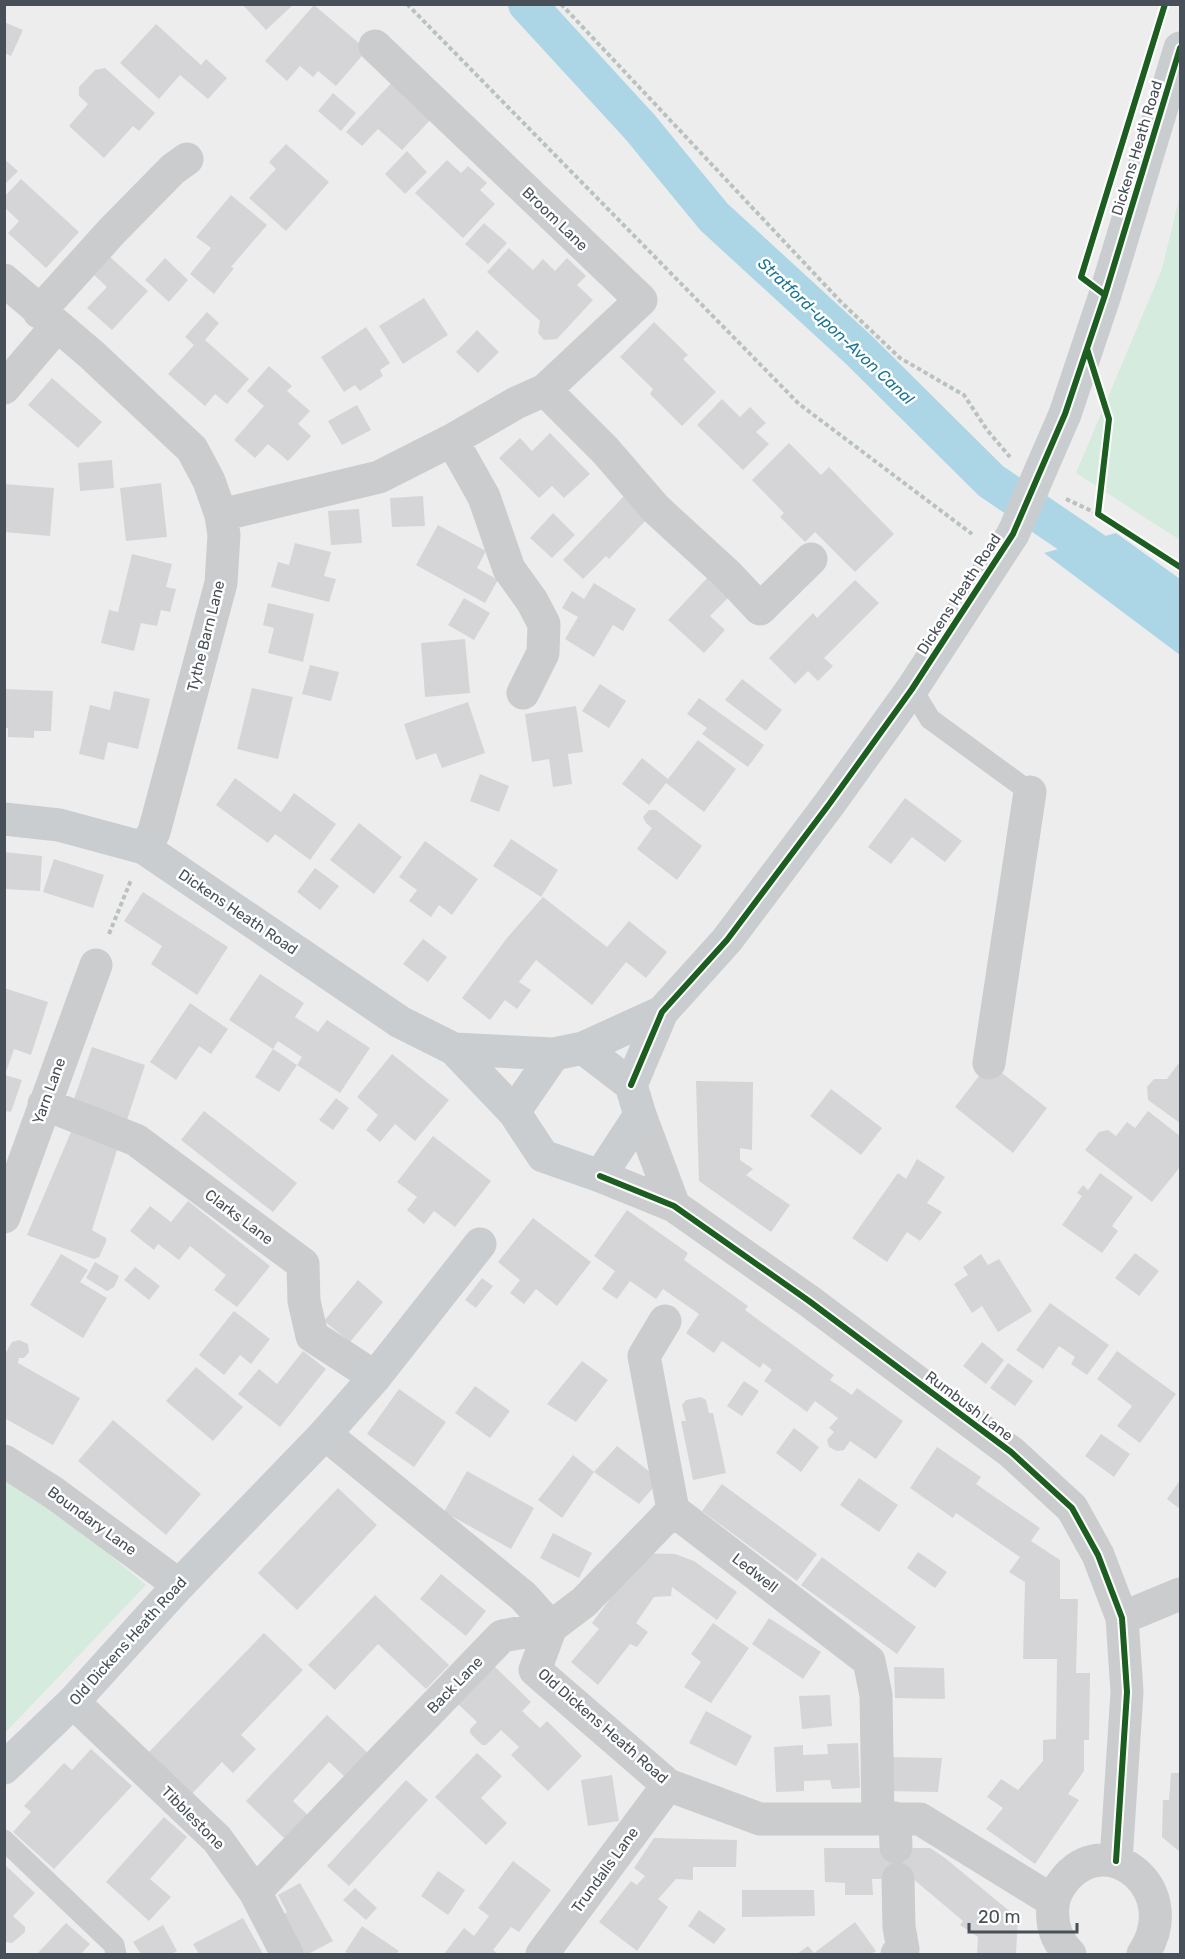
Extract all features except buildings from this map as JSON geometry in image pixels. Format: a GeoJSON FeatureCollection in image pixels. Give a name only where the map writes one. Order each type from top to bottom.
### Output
{"type":"FeatureCollection","features":[{"type":"Feature","properties":{"kind":"street","name":"Broom Lane"},"geometry":{"type":"LineString","coordinates":[[221,515],[379,477],[453,440],[516,403],[545,390],[641,300],[375,46]]}},
{"type":"Feature","properties":{"kind":"street","name":"Dickens Heath Road"},"geometry":{"type":"LineString","coordinates":[[4,819],[59,825],[144,848],[400,1022],[454,1049],[513,1112],[543,1156],[600,1176],[635,1100],[662,1012],[727,940],[831,803],[912,689],[1006,544],[1065,414],[1180,48]]}},
{"type":"Feature","properties":{"kind":"street"},"geometry":{"type":"LineString","coordinates":[[4,388],[48,319],[112,231],[173,169],[187,159]]}},
{"type":"Feature","properties":{"kind":"street","name":"Tythe Barn Lane"},"geometry":{"type":"LineString","coordinates":[[4,280],[92,356],[192,449],[221,515],[224,536],[220,583],[154,832],[144,848]]}},
{"type":"Feature","properties":{"kind":"street"},"geometry":{"type":"LineString","coordinates":[[545,390],[605,450],[656,509],[729,576],[760,609],[811,559]]}},
{"type":"Feature","properties":{"kind":"street"},"geometry":{"type":"LineString","coordinates":[[453,440],[484,496],[509,569],[532,601],[544,624],[543,653],[523,693]]}},
{"type":"Feature","properties":{"kind":"street"},"geometry":{"type":"LineString","coordinates":[[989,1063],[1030,792]]}},
{"type":"Feature","properties":{"kind":"street","name":"Yarn Lane"},"geometry":{"type":"LineString","coordinates":[[4,1217],[15,1153],[44,1104],[96,965]]}},
{"type":"Feature","properties":{"kind":"street","name":"Dickens Heath Road"},"geometry":{"type":"LineString","coordinates":[[454,1049],[569,1051],[662,1012]]}},
{"type":"Feature","properties":{"kind":"street"},"geometry":{"type":"LineString","coordinates":[[513,1112],[569,1051],[635,1100],[674,1206]]}},
{"type":"Feature","properties":{"kind":"street","name":"Clarks Lane"},"geometry":{"type":"LineString","coordinates":[[44,1104],[136,1140],[303,1264],[304,1301],[312,1336],[375,1377]]}},
{"type":"Feature","properties":{"kind":"street","name":"Rumbush Lane"},"geometry":{"type":"LineString","coordinates":[[600,1176],[674,1206],[809,1301],[1011,1452],[1072,1508],[1098,1555],[1122,1618],[1127,1692],[1116,1861]]}},
{"type":"Feature","properties":{"kind":"street","name":"Old Dickens Heath Road"},"geometry":{"type":"LineString","coordinates":[[4,1768],[73,1702],[178,1585],[325,1434],[375,1377],[480,1244]]}},
{"type":"Feature","properties":{"kind":"street"},"geometry":{"type":"LineString","coordinates":[[665,1321],[644,1356],[674,1510]]}},
{"type":"Feature","properties":{"kind":"street"},"geometry":{"type":"LineString","coordinates":[[325,1434],[523,1596],[551,1627]]}},
{"type":"Feature","properties":{"kind":"street","name":"Boundary Lane"},"geometry":{"type":"LineString","coordinates":[[4,1461],[54,1493],[178,1585]]}},
{"type":"Feature","properties":{"kind":"street","name":"Back Lane"},"geometry":{"type":"LineString","coordinates":[[255,1892],[502,1636],[551,1627],[584,1602],[674,1510]]}},
{"type":"Feature","properties":{"kind":"street","name":"Ledwell"},"geometry":{"type":"LineString","coordinates":[[674,1510],[869,1661],[876,1695],[903,1949],[897,1954]]}},
{"type":"Feature","properties":{"kind":"street"},"geometry":{"type":"LineString","coordinates":[[1122,1618],[1180,1594]]}},
{"type":"Feature","properties":{"kind":"street","name":"Old Dickens Heath Road"},"geometry":{"type":"LineString","coordinates":[[551,1627],[535,1670],[668,1785],[760,1819],[892,1840],[920,1819],[1053,1901]]}},
{"type":"Feature","properties":{"kind":"street","name":"Tibblestone"},"geometry":{"type":"LineString","coordinates":[[73,1702],[217,1839],[255,1892],[287,1954]]}},
{"type":"Feature","properties":{"kind":"street","name":"Trundalls Lane"},"geometry":{"type":"LineString","coordinates":[[542,1954],[668,1785]]}},
{"type":"Feature","properties":{"kind":"street"},"geometry":{"type":"LineString","coordinates":[[1070,1954],[1055,1934],[1052,1918],[1053,1901],[1060,1886],[1070,1874],[1084,1865],[1100,1860],[1116,1861],[1133,1867],[1146,1878],[1156,1892],[1161,1909],[1155,1950]]}},
{"type":"Feature","properties":{"kind":"lane"},"geometry":{"type":"LineString","coordinates":[[912,689],[930,719],[1030,792]]}},
{"type":"Feature","properties":{"kind":"lane"},"geometry":{"type":"LineString","coordinates":[[4,1840],[114,1945],[116,1954]]}},
{"type":"Feature","properties":{"kind":"path"},"geometry":{"type":"LineString","coordinates":[[407,4],[799,404],[1006,544]]}},
{"type":"Feature","properties":{"kind":"path"},"geometry":{"type":"LineString","coordinates":[[561,4],[841,302],[900,358],[964,395],[987,430],[1010,458]]}},
{"type":"Feature","properties":{"kind":"path"},"geometry":{"type":"LineString","coordinates":[[1087,349],[1109,418],[1098,514]]}},
{"type":"Feature","properties":{"kind":"path"},"geometry":{"type":"LineString","coordinates":[[1061,496],[1098,514],[1180,567]]}},
{"type":"Feature","properties":{"kind":"path"},"geometry":{"type":"LineString","coordinates":[[96,965],[144,848]]}},
{"type":"Feature","properties":{"kind":"green space"},"geometry":{"type":"Polygon","coordinates":[[[1180,195],[1180,540],[1076,473],[1162,269],[1180,195]]]}},
{"type":"Feature","properties":{"kind":"green space"},"geometry":{"type":"Polygon","coordinates":[[[5,1477],[78,1528],[146,1585],[5,1733],[5,1477]]]}},
{"type":"Feature","properties":{"kind":"water"},"geometry":{"type":"Polygon","coordinates":[[[1116,533],[1180,579],[1180,655],[1044,553],[1116,533]]]}},
{"type":"Feature","properties":{"kind":"waterway","name":"Stratford-upon-Avon Canal"},"geometry":{"type":"LineString","coordinates":[[527,4],[640,127],[714,217],[859,350],[991,481],[1112,563],[1180,619]]}},
{"type":"Feature","properties":{"kind":"cycle path"},"geometry":{"type":"LineString","coordinates":[[1105,295],[1081,277],[1165,4]]}},
{"type":"Feature","properties":{"kind":"cycle path"},"geometry":{"type":"LineString","coordinates":[[631,1085],[662,1012],[727,940],[830,803],[912,689],[1013,534],[1065,414],[1105,295],[1180,48]]}},
{"type":"Feature","properties":{"kind":"cycle path"},"geometry":{"type":"LineString","coordinates":[[1087,349],[1109,419],[1098,514],[1180,567]]}},
{"type":"Feature","properties":{"kind":"cycle path"},"geometry":{"type":"LineString","coordinates":[[600,1176],[674,1206],[809,1301],[1011,1452],[1072,1508],[1098,1555],[1122,1618],[1127,1692],[1116,1861]]}}]}
